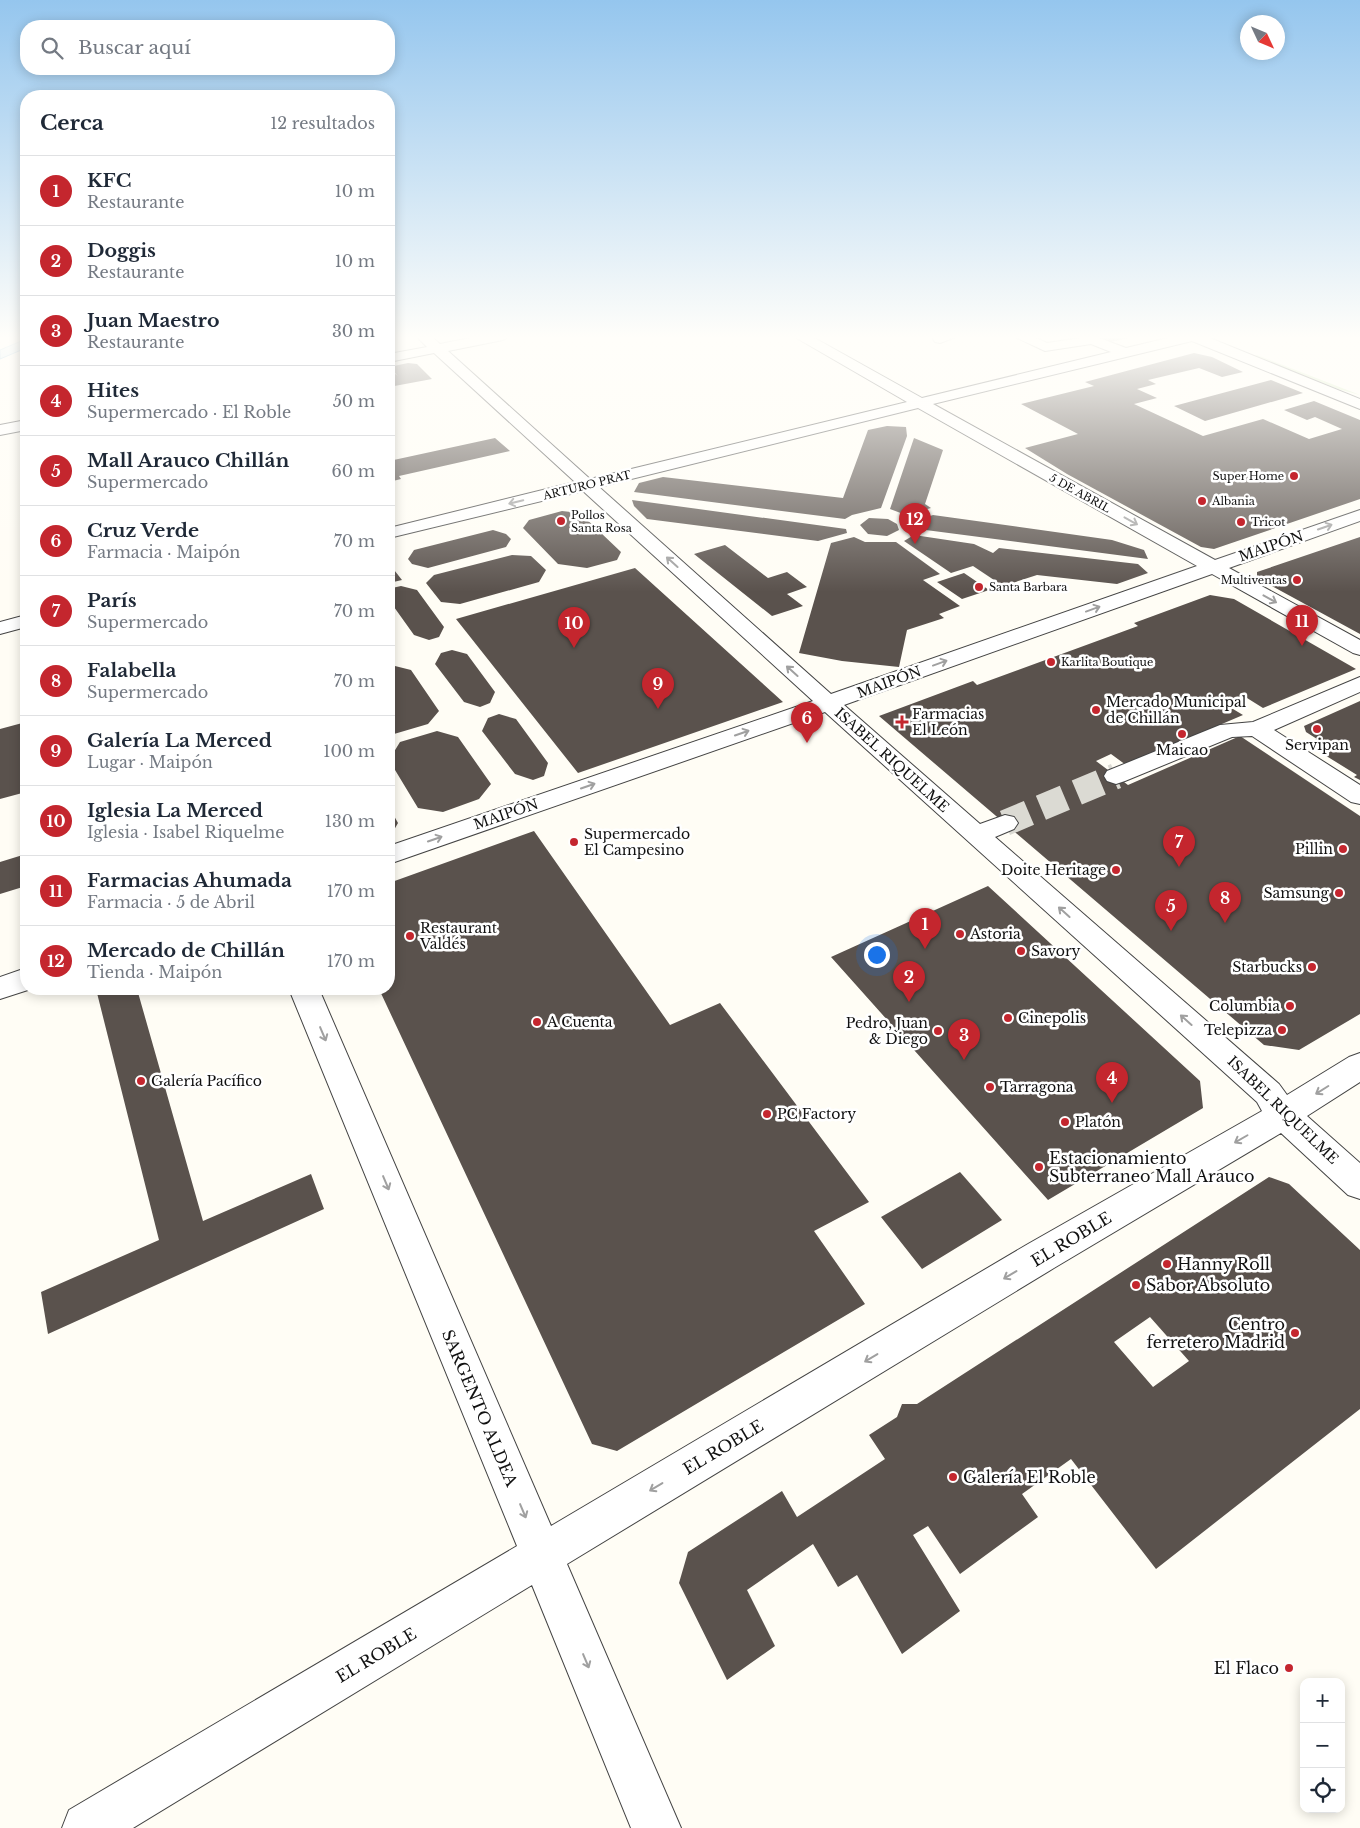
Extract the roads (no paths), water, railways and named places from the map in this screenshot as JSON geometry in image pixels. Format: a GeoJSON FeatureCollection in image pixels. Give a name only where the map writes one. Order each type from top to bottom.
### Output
{"type":"FeatureCollection","features":[{"type":"Feature","properties":{"kind":"street","name":"ISABEL RIQUELME"},"geometry":{"type":"LineString","coordinates":[[516,421],[828,703],[1268,1092],[1283,1114],[1360,1184]]}},
{"type":"Feature","properties":{"kind":"street","name":"ARTURO PRAT"},"geometry":{"type":"LineString","coordinates":[[395,532],[850,421]]}},
{"type":"Feature","properties":{"kind":"street","name":"5 DE ABRIL"},"geometry":{"type":"LineString","coordinates":[[952,421],[1360,649]]}},
{"type":"Feature","properties":{"kind":"street"},"geometry":{"type":"LineString","coordinates":[[0,430],[20,426]]}},
{"type":"Feature","properties":{"kind":"street","name":"MAIPÓN"},"geometry":{"type":"LineString","coordinates":[[395,853],[828,703],[1360,515]]}},
{"type":"Feature","properties":{"kind":"street"},"geometry":{"type":"LineString","coordinates":[[0,628],[20,623]]}},
{"type":"Feature","properties":{"kind":"street"},"geometry":{"type":"LineString","coordinates":[[1116,776],[1228,730],[1257,729],[1360,684]]}},
{"type":"Feature","properties":{"kind":"street"},"geometry":{"type":"LineString","coordinates":[[1257,729],[1360,796]]}},
{"type":"Feature","properties":{"kind":"street"},"geometry":{"type":"LineString","coordinates":[[977,835],[1005,824]]}},
{"type":"Feature","properties":{"kind":"street"},"geometry":{"type":"LineString","coordinates":[[0,988],[20,981]]}},
{"type":"Feature","properties":{"kind":"street","name":"SARGENTO ALDEA"},"geometry":{"type":"LineString","coordinates":[[307,995],[656,1828]]}},
{"type":"Feature","properties":{"kind":"street","name":"EL ROBLE"},"geometry":{"type":"LineString","coordinates":[[87,1828],[1075,1236],[1283,1114],[1360,1066]]}},
{"type":"Feature","properties":{"kind":"tunnel"},"geometry":{"type":"LineString","coordinates":[[1005,823],[1116,776]]}},
{"type":"Feature","properties":{"kind":"place","name":"Super Home"},"geometry":{"type":"Point","coordinates":[1294,476]}},
{"type":"Feature","properties":{"kind":"place","name":"Albania"},"geometry":{"type":"Point","coordinates":[1202,501]}},
{"type":"Feature","properties":{"kind":"place","name":"Pollos Santa Rosa"},"geometry":{"type":"Point","coordinates":[561,521]}},
{"type":"Feature","properties":{"kind":"place","name":"Tricot"},"geometry":{"type":"Point","coordinates":[1241,522]}},
{"type":"Feature","properties":{"kind":"place","name":"Mercado de Chillán"},"geometry":{"type":"Point","coordinates":[915,544]}},
{"type":"Feature","properties":{"kind":"place","name":"Multiventas"},"geometry":{"type":"Point","coordinates":[1297,580]}},
{"type":"Feature","properties":{"kind":"place","name":"Santa Barbara"},"geometry":{"type":"Point","coordinates":[979,587]}},
{"type":"Feature","properties":{"kind":"place","name":"Farmacias Ahumada"},"geometry":{"type":"Point","coordinates":[1302,646]}},
{"type":"Feature","properties":{"kind":"place","name":"Iglesia La Merced"},"geometry":{"type":"Point","coordinates":[574,648]}},
{"type":"Feature","properties":{"kind":"place","name":"Karlita Boutique"},"geometry":{"type":"Point","coordinates":[1051,662]}},
{"type":"Feature","properties":{"kind":"place","name":"Galería La Merced"},"geometry":{"type":"Point","coordinates":[658,709]}},
{"type":"Feature","properties":{"kind":"place","name":"Mercado Municipal de Chillán"},"geometry":{"type":"Point","coordinates":[1096,710]}},
{"type":"Feature","properties":{"kind":"place","name":"Farmacias El León"},"geometry":{"type":"Point","coordinates":[902,722]}},
{"type":"Feature","properties":{"kind":"place","name":"Servipan"},"geometry":{"type":"Point","coordinates":[1317,729]}},
{"type":"Feature","properties":{"kind":"place","name":"Maicao"},"geometry":{"type":"Point","coordinates":[1182,734]}},
{"type":"Feature","properties":{"kind":"place","name":"Cruz Verde"},"geometry":{"type":"Point","coordinates":[807,743]}},
{"type":"Feature","properties":{"kind":"place","name":"Supermercado El Campesino"},"geometry":{"type":"Point","coordinates":[574,842]}},
{"type":"Feature","properties":{"kind":"place","name":"Pillin"},"geometry":{"type":"Point","coordinates":[1343,849]}},
{"type":"Feature","properties":{"kind":"place","name":"París"},"geometry":{"type":"Point","coordinates":[1179,867]}},
{"type":"Feature","properties":{"kind":"place","name":"Doite Heritage"},"geometry":{"type":"Point","coordinates":[1116,870]}},
{"type":"Feature","properties":{"kind":"place","name":"Samsung"},"geometry":{"type":"Point","coordinates":[1339,893]}},
{"type":"Feature","properties":{"kind":"place","name":"Falabella"},"geometry":{"type":"Point","coordinates":[1225,923]}},
{"type":"Feature","properties":{"kind":"place","name":"Mall Arauco Chillán"},"geometry":{"type":"Point","coordinates":[1171,931]}},
{"type":"Feature","properties":{"kind":"place","name":"Astoria"},"geometry":{"type":"Point","coordinates":[960,934]}},
{"type":"Feature","properties":{"kind":"place","name":"Restaurant Valdés"},"geometry":{"type":"Point","coordinates":[410,936]}},
{"type":"Feature","properties":{"kind":"place","name":"KFC"},"geometry":{"type":"Point","coordinates":[925,949]}},
{"type":"Feature","properties":{"kind":"place","name":"Savory"},"geometry":{"type":"Point","coordinates":[1021,951]}},
{"type":"Feature","properties":{"kind":"place","name":"Starbucks"},"geometry":{"type":"Point","coordinates":[1312,967]}},
{"type":"Feature","properties":{"kind":"place","name":"Doggis"},"geometry":{"type":"Point","coordinates":[909,1002]}},
{"type":"Feature","properties":{"kind":"place","name":"Columbia"},"geometry":{"type":"Point","coordinates":[1290,1006]}},
{"type":"Feature","properties":{"kind":"place","name":"Cinepolis"},"geometry":{"type":"Point","coordinates":[1008,1018]}},
{"type":"Feature","properties":{"kind":"place","name":"A Cuenta"},"geometry":{"type":"Point","coordinates":[537,1022]}},
{"type":"Feature","properties":{"kind":"place","name":"Telepizza"},"geometry":{"type":"Point","coordinates":[1282,1030]}},
{"type":"Feature","properties":{"kind":"place","name":"Pedro, Juan & Diego"},"geometry":{"type":"Point","coordinates":[938,1031]}},
{"type":"Feature","properties":{"kind":"place","name":"Juan Maestro"},"geometry":{"type":"Point","coordinates":[964,1060]}},
{"type":"Feature","properties":{"kind":"place","name":"Galería Pacífico"},"geometry":{"type":"Point","coordinates":[141,1081]}},
{"type":"Feature","properties":{"kind":"place","name":"Tarragona"},"geometry":{"type":"Point","coordinates":[990,1087]}},
{"type":"Feature","properties":{"kind":"place","name":"Hites"},"geometry":{"type":"Point","coordinates":[1112,1103]}},
{"type":"Feature","properties":{"kind":"place","name":"PC Factory"},"geometry":{"type":"Point","coordinates":[767,1114]}},
{"type":"Feature","properties":{"kind":"place","name":"Platón"},"geometry":{"type":"Point","coordinates":[1065,1122]}},
{"type":"Feature","properties":{"kind":"place","name":"Estacionamiento Subterraneo Mall Arauco"},"geometry":{"type":"Point","coordinates":[1039,1167]}},
{"type":"Feature","properties":{"kind":"place","name":"Hanny Roll"},"geometry":{"type":"Point","coordinates":[1167,1264]}},
{"type":"Feature","properties":{"kind":"place","name":"Sabor Absoluto"},"geometry":{"type":"Point","coordinates":[1136,1285]}},
{"type":"Feature","properties":{"kind":"place","name":"Centro ferretero Madrid"},"geometry":{"type":"Point","coordinates":[1295,1333]}},
{"type":"Feature","properties":{"kind":"place","name":"Galería El Roble"},"geometry":{"type":"Point","coordinates":[953,1477]}},
{"type":"Feature","properties":{"kind":"place","name":"El Flaco"},"geometry":{"type":"Point","coordinates":[1289,1668]}}]}
